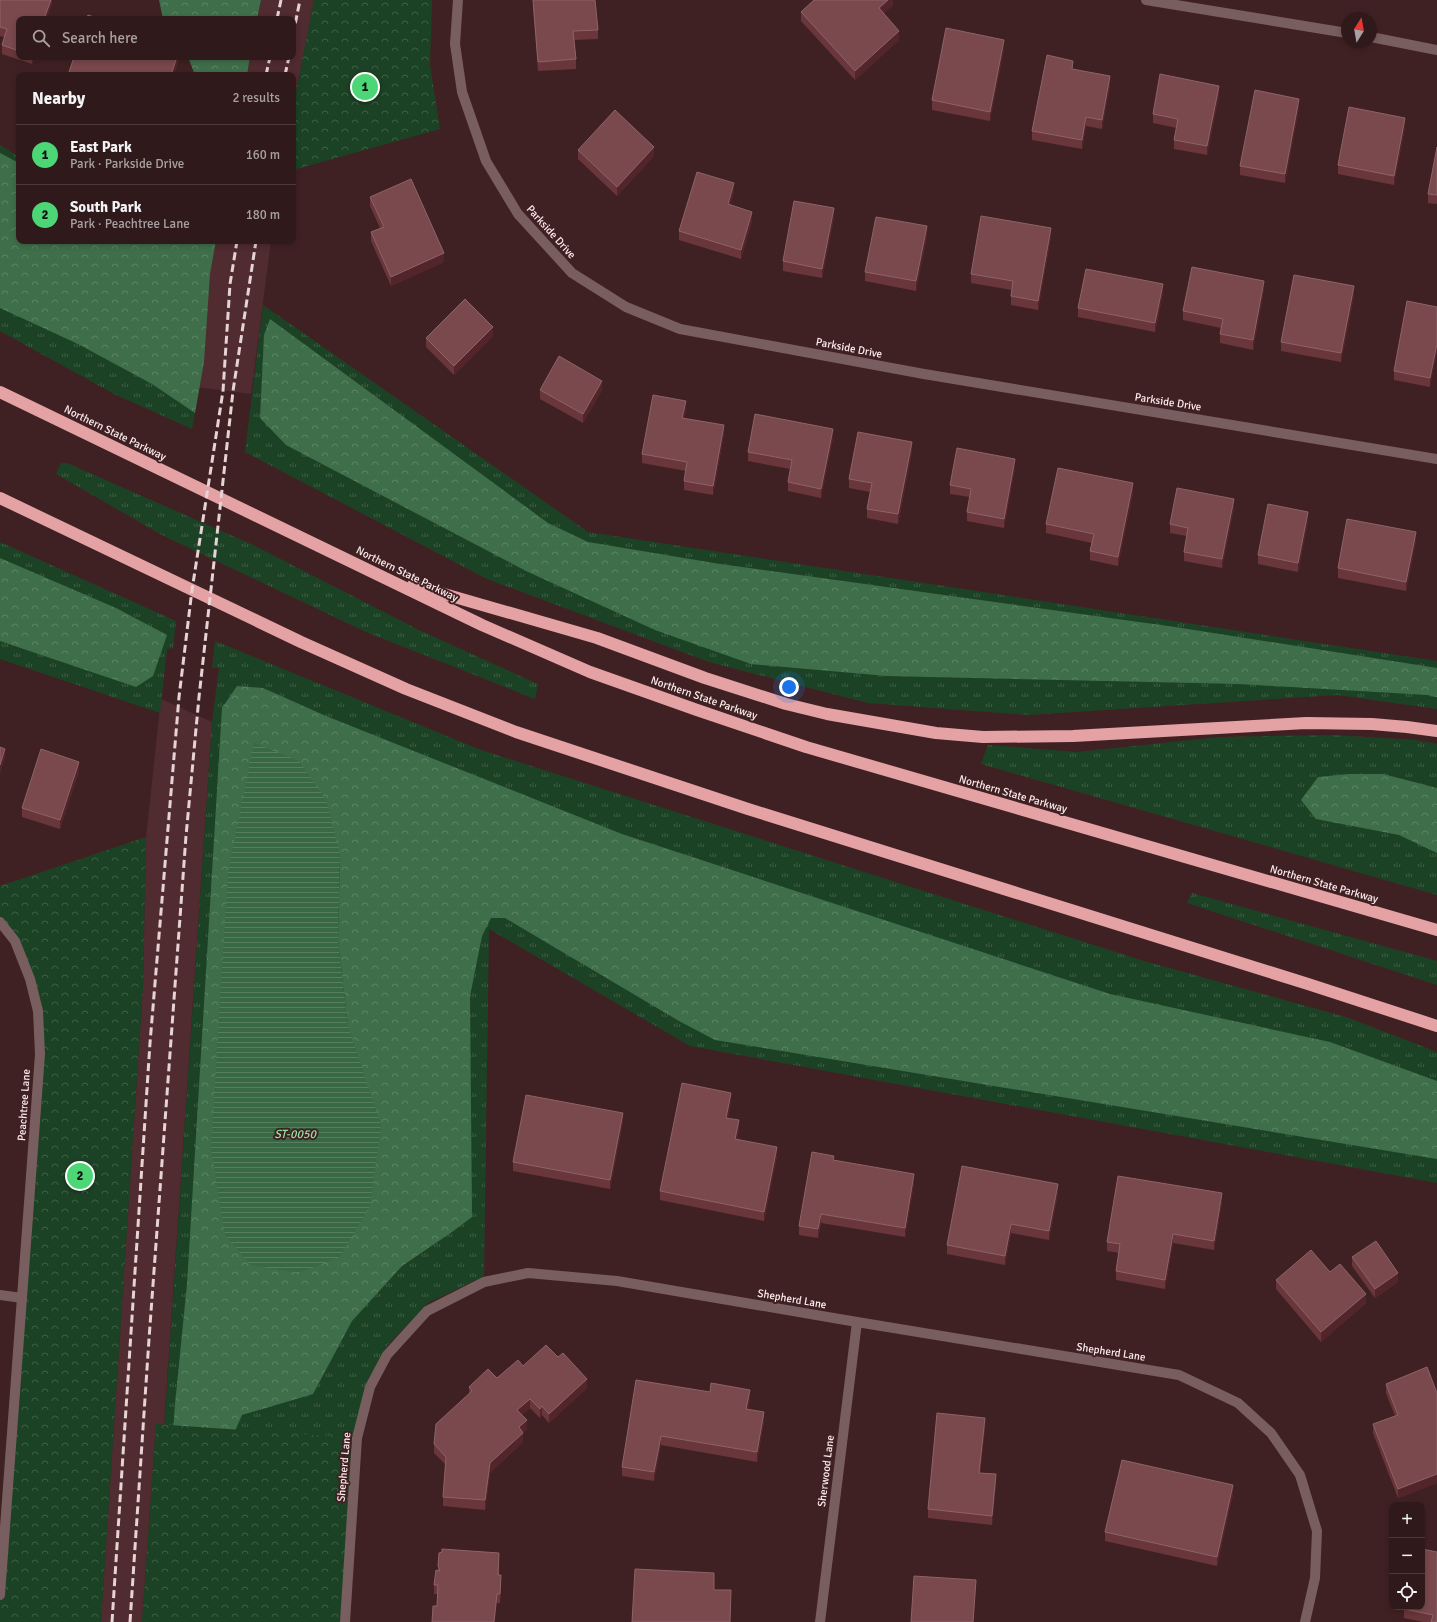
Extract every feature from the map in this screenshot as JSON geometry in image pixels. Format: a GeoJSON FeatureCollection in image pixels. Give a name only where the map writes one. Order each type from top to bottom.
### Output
{"type":"FeatureCollection","features":[{"type":"Feature","properties":{"kind":"highway","name":"Northern State Parkway"},"geometry":{"type":"LineString","coordinates":[[0,392],[482,625],[590,672],[697,710],[806,746],[1437,930]]}},
{"type":"Feature","properties":{"kind":"highway"},"geometry":{"type":"LineString","coordinates":[[0,498],[300,642],[406,689],[516,732],[748,810],[1308,984],[1437,1026]]}},
{"type":"Feature","properties":{"kind":"highway"},"geometry":{"type":"LineString","coordinates":[[380,576],[597,638],[705,678],[786,704],[827,714],[936,733],[983,737],[1073,736],[1306,723],[1372,724],[1437,731]]}},
{"type":"Feature","properties":{"kind":"street","name":"Parkside Drive"},"geometry":{"type":"LineString","coordinates":[[458,0],[455,44],[462,92],[486,161],[518,214],[572,273],[626,307],[680,329],[924,374],[1437,459]]}},
{"type":"Feature","properties":{"kind":"street"},"geometry":{"type":"LineString","coordinates":[[1146,0],[1341,32]]}},
{"type":"Feature","properties":{"kind":"street"},"geometry":{"type":"LineString","coordinates":[[1377,38],[1437,50]]}},
{"type":"Feature","properties":{"kind":"street","name":"Peachtree Lane"},"geometry":{"type":"LineString","coordinates":[[0,922],[15,941],[30,979],[38,1011],[40,1054],[0,1596]]}},
{"type":"Feature","properties":{"kind":"street","name":"Shepherd Lane"},"geometry":{"type":"LineString","coordinates":[[345,1622],[357,1438],[370,1387],[387,1355],[427,1311],[484,1282],[528,1273],[617,1281],[1179,1375],[1238,1403],[1271,1433],[1300,1475],[1317,1531],[1315,1578],[1305,1622]]}},
{"type":"Feature","properties":{"kind":"street"},"geometry":{"type":"LineString","coordinates":[[0,1295],[22,1298]]}},
{"type":"Feature","properties":{"kind":"street","name":"Sherwood Lane"},"geometry":{"type":"LineString","coordinates":[[820,1622],[857,1322]]}},
{"type":"Feature","properties":{"kind":"shaded area"},"geometry":{"type":"Polygon","coordinates":[[[261,0],[314,0],[296,93],[296,72],[248,72],[250,60],[296,60],[296,16],[258,16],[261,0]]]}},
{"type":"Feature","properties":{"kind":"shaded area"},"geometry":{"type":"Polygon","coordinates":[[[215,244],[271,244],[251,394],[196,387],[210,274],[215,244]]]}},
{"type":"Feature","properties":{"kind":"shaded area"},"geometry":{"type":"Polygon","coordinates":[[[161,699],[212,722],[164,1425],[156,1424],[142,1622],[101,1622],[143,987],[146,837],[161,699]]]}},
{"type":"Feature","properties":{"kind":"green space"},"geometry":{"type":"Polygon","coordinates":[[[159,0],[261,0],[258,16],[162,16],[159,0]]]}},
{"type":"Feature","properties":{"kind":"green space"},"geometry":{"type":"Polygon","coordinates":[[[314,0],[432,0],[430,65],[440,129],[296,169],[296,93],[314,0]]]}},
{"type":"Feature","properties":{"kind":"green space"},"geometry":{"type":"Polygon","coordinates":[[[189,60],[250,60],[248,72],[194,72],[189,60]]]}},
{"type":"Feature","properties":{"kind":"green space"},"geometry":{"type":"Polygon","coordinates":[[[0,145],[16,155],[16,244],[24,244],[204,362],[192,429],[114,394],[0,331],[0,145]]]}},
{"type":"Feature","properties":{"kind":"green space"},"geometry":{"type":"Polygon","coordinates":[[[0,153],[16,161],[16,244],[215,244],[210,274],[204,362],[195,413],[152,384],[78,344],[0,308],[0,153]]]}},
{"type":"Feature","properties":{"kind":"green space"},"geometry":{"type":"Polygon","coordinates":[[[263,305],[588,532],[1437,661],[1437,709],[1337,695],[1028,715],[868,703],[709,662],[487,579],[245,452],[263,305]]]}},
{"type":"Feature","properties":{"kind":"green space"},"geometry":{"type":"Polygon","coordinates":[[[270,319],[548,523],[588,542],[720,564],[1175,627],[1437,668],[1437,697],[1427,695],[1239,684],[887,676],[751,664],[655,630],[526,571],[286,445],[260,418],[264,335],[270,319]]]}},
{"type":"Feature","properties":{"kind":"green space"},"geometry":{"type":"Polygon","coordinates":[[[61,463],[67,463],[251,544],[421,631],[538,684],[535,699],[366,632],[162,535],[56,474],[61,463]]]}},
{"type":"Feature","properties":{"kind":"green space"},"geometry":{"type":"Polygon","coordinates":[[[0,542],[176,621],[173,648],[167,649],[160,713],[0,659],[0,542]]]}},
{"type":"Feature","properties":{"kind":"green space"},"geometry":{"type":"Polygon","coordinates":[[[0,558],[116,608],[167,635],[153,676],[136,687],[0,641],[0,558]]]}},
{"type":"Feature","properties":{"kind":"green space"},"geometry":{"type":"Polygon","coordinates":[[[215,641],[481,750],[1144,961],[1349,1018],[1437,1052],[1437,1183],[690,1046],[489,929],[484,1276],[428,1303],[386,1347],[367,1383],[352,1437],[151,1622],[212,722],[219,668],[212,668],[215,641]]]}},
{"type":"Feature","properties":{"kind":"green space"},"geometry":{"type":"Polygon","coordinates":[[[237,686],[263,688],[326,716],[622,834],[1110,994],[1330,1042],[1437,1081],[1437,1159],[715,1040],[679,1021],[505,918],[491,918],[482,936],[470,996],[472,1217],[402,1266],[352,1321],[313,1394],[242,1415],[210,1489],[175,1622],[171,1459],[187,1284],[222,708],[237,686]],[[254,743],[348,1026],[338,941],[340,854],[254,743]]]}},
{"type":"Feature","properties":{"kind":"green space"},"geometry":{"type":"Polygon","coordinates":[[[1333,735],[1416,740],[1437,744],[1437,895],[981,764],[988,745],[1077,752],[1220,737],[1333,735]]]}},
{"type":"Feature","properties":{"kind":"green space"},"geometry":{"type":"Polygon","coordinates":[[[1349,774],[1383,774],[1437,788],[1437,853],[1399,835],[1316,819],[1301,800],[1318,777],[1349,774]]]}},
{"type":"Feature","properties":{"kind":"green space"},"geometry":{"type":"Polygon","coordinates":[[[146,837],[143,987],[101,1622],[0,1622],[0,1595],[40,1054],[30,979],[0,922],[0,886],[146,837]]]}},
{"type":"Feature","properties":{"kind":"green space"},"geometry":{"type":"Polygon","coordinates":[[[1192,893],[1437,961],[1437,985],[1187,903],[1192,893]]]}},
{"type":"Feature","properties":{"kind":"green space"},"geometry":{"type":"Polygon","coordinates":[[[156,1424],[357,1438],[345,1622],[142,1622],[156,1424]]]}},
{"type":"Feature","properties":{"kind":"water","name":"ST-0050"},"geometry":{"type":"Polygon","coordinates":[[[254,743],[299,761],[326,800],[340,854],[338,941],[348,1026],[381,1125],[370,1206],[340,1257],[298,1273],[251,1265],[225,1235],[211,1148],[228,872],[254,743]]]}},
{"type":"Feature","properties":{"kind":"building"},"geometry":{"type":"Polygon","coordinates":[[[0,0],[51,0],[45,16],[16,16],[16,50],[2,45],[7,29],[0,27],[0,0]]]}},
{"type":"Feature","properties":{"kind":"building"},"geometry":{"type":"Polygon","coordinates":[[[533,0],[595,0],[598,30],[573,31],[576,59],[538,62],[533,0]]]}},
{"type":"Feature","properties":{"kind":"building"},"geometry":{"type":"Polygon","coordinates":[[[814,0],[888,0],[879,8],[899,31],[855,71],[801,12],[814,0]]]}},
{"type":"Feature","properties":{"kind":"building"},"geometry":{"type":"Polygon","coordinates":[[[946,28],[1004,40],[990,112],[932,100],[946,28]]]}},
{"type":"Feature","properties":{"kind":"building"},"geometry":{"type":"Polygon","coordinates":[[[1047,55],[1073,61],[1072,69],[1110,76],[1102,120],[1086,117],[1082,140],[1032,131],[1047,55]]]}},
{"type":"Feature","properties":{"kind":"building"},"geometry":{"type":"Polygon","coordinates":[[[73,60],[176,60],[172,72],[69,72],[73,60]]]}},
{"type":"Feature","properties":{"kind":"building"},"geometry":{"type":"Polygon","coordinates":[[[1160,74],[1219,86],[1207,146],[1174,140],[1178,119],[1153,114],[1160,74]]]}},
{"type":"Feature","properties":{"kind":"building"},"geometry":{"type":"Polygon","coordinates":[[[1255,90],[1299,99],[1285,174],[1240,166],[1255,90]]]}},
{"type":"Feature","properties":{"kind":"building"},"geometry":{"type":"Polygon","coordinates":[[[1349,107],[1405,118],[1394,176],[1338,165],[1349,107]]]}},
{"type":"Feature","properties":{"kind":"building"},"geometry":{"type":"Polygon","coordinates":[[[615,110],[654,147],[617,187],[578,150],[615,110]]]}},
{"type":"Feature","properties":{"kind":"building"},"geometry":{"type":"Polygon","coordinates":[[[1437,147],[1437,195],[1428,194],[1437,147]]]}},
{"type":"Feature","properties":{"kind":"building"},"geometry":{"type":"Polygon","coordinates":[[[697,172],[734,183],[728,204],[752,212],[741,250],[679,231],[697,172]]]}},
{"type":"Feature","properties":{"kind":"building"},"geometry":{"type":"Polygon","coordinates":[[[411,179],[444,253],[391,277],[371,232],[384,227],[370,197],[411,179]]]}},
{"type":"Feature","properties":{"kind":"building"},"geometry":{"type":"Polygon","coordinates":[[[794,201],[834,208],[822,269],[783,261],[794,201]]]}},
{"type":"Feature","properties":{"kind":"building"},"geometry":{"type":"Polygon","coordinates":[[[981,216],[1051,228],[1038,301],[1011,296],[1013,281],[971,274],[981,216]]]}},
{"type":"Feature","properties":{"kind":"building"},"geometry":{"type":"Polygon","coordinates":[[[876,217],[927,226],[916,281],[865,272],[876,217]]]}},
{"type":"Feature","properties":{"kind":"building"},"geometry":{"type":"Polygon","coordinates":[[[1192,267],[1264,281],[1253,340],[1220,334],[1223,319],[1183,311],[1192,267]]]}},
{"type":"Feature","properties":{"kind":"building"},"geometry":{"type":"Polygon","coordinates":[[[1086,269],[1163,284],[1155,323],[1078,308],[1086,269]]]}},
{"type":"Feature","properties":{"kind":"building"},"geometry":{"type":"Polygon","coordinates":[[[1294,275],[1354,286],[1341,353],[1281,342],[1294,275]]]}},
{"type":"Feature","properties":{"kind":"building"},"geometry":{"type":"Polygon","coordinates":[[[465,299],[493,327],[454,366],[426,338],[465,299]]]}},
{"type":"Feature","properties":{"kind":"building"},"geometry":{"type":"Polygon","coordinates":[[[1407,301],[1437,307],[1437,344],[1430,378],[1394,371],[1407,301]]]}},
{"type":"Feature","properties":{"kind":"building"},"geometry":{"type":"Polygon","coordinates":[[[559,356],[602,381],[583,414],[540,390],[559,356]]]}},
{"type":"Feature","properties":{"kind":"building"},"geometry":{"type":"Polygon","coordinates":[[[653,395],[686,401],[682,418],[724,425],[713,486],[684,481],[687,462],[642,454],[653,395]]]}},
{"type":"Feature","properties":{"kind":"building"},"geometry":{"type":"Polygon","coordinates":[[[755,414],[833,429],[821,489],[788,482],[792,460],[748,452],[755,414]]]}},
{"type":"Feature","properties":{"kind":"building"},"geometry":{"type":"Polygon","coordinates":[[[858,432],[912,442],[898,514],[867,509],[872,483],[849,479],[858,432]]]}},
{"type":"Feature","properties":{"kind":"building"},"geometry":{"type":"Polygon","coordinates":[[[957,448],[1015,459],[1004,519],[967,512],[971,489],[950,485],[957,448]]]}},
{"type":"Feature","properties":{"kind":"building"},"geometry":{"type":"Polygon","coordinates":[[[1058,468],[1133,483],[1118,557],[1090,551],[1094,534],[1046,524],[1058,468]]]}},
{"type":"Feature","properties":{"kind":"building"},"geometry":{"type":"Polygon","coordinates":[[[1177,488],[1234,499],[1222,559],[1184,552],[1188,528],[1170,524],[1177,488]]]}},
{"type":"Feature","properties":{"kind":"building"},"geometry":{"type":"Polygon","coordinates":[[[1268,504],[1308,512],[1298,563],[1258,555],[1268,504]]]}},
{"type":"Feature","properties":{"kind":"building"},"geometry":{"type":"Polygon","coordinates":[[[1347,519],[1416,532],[1406,582],[1338,568],[1347,519]]]}},
{"type":"Feature","properties":{"kind":"building"},"geometry":{"type":"Polygon","coordinates":[[[0,747],[5,749],[0,765],[0,747]]]}},
{"type":"Feature","properties":{"kind":"building"},"geometry":{"type":"Polygon","coordinates":[[[41,749],[79,762],[60,820],[22,808],[41,749]]]}},
{"type":"Feature","properties":{"kind":"building"},"geometry":{"type":"Polygon","coordinates":[[[682,1083],[731,1093],[726,1118],[739,1120],[735,1139],[777,1147],[764,1212],[660,1191],[682,1083]]]}},
{"type":"Feature","properties":{"kind":"building"},"geometry":{"type":"Polygon","coordinates":[[[526,1095],[623,1113],[610,1180],[513,1162],[526,1095]]]}},
{"type":"Feature","properties":{"kind":"building"},"geometry":{"type":"Polygon","coordinates":[[[812,1152],[834,1156],[833,1160],[914,1174],[905,1228],[821,1214],[818,1229],[799,1226],[812,1152]]]}},
{"type":"Feature","properties":{"kind":"building"},"geometry":{"type":"Polygon","coordinates":[[[962,1166],[1058,1184],[1049,1231],[1011,1224],[1005,1256],[947,1245],[962,1166]]]}},
{"type":"Feature","properties":{"kind":"building"},"geometry":{"type":"Polygon","coordinates":[[[1118,1176],[1222,1193],[1214,1241],[1173,1234],[1165,1280],[1116,1271],[1120,1244],[1107,1242],[1118,1176]]]}},
{"type":"Feature","properties":{"kind":"building"},"geometry":{"type":"Polygon","coordinates":[[[1376,1241],[1398,1273],[1375,1289],[1352,1257],[1376,1241]]]}},
{"type":"Feature","properties":{"kind":"building"},"geometry":{"type":"Polygon","coordinates":[[[1311,1250],[1330,1272],[1340,1264],[1366,1294],[1321,1332],[1276,1280],[1311,1250]]]}},
{"type":"Feature","properties":{"kind":"building"},"geometry":{"type":"Polygon","coordinates":[[[546,1345],[558,1357],[563,1353],[587,1379],[549,1414],[542,1406],[540,1409],[530,1399],[517,1410],[527,1420],[519,1427],[523,1433],[490,1463],[485,1500],[443,1497],[446,1457],[434,1444],[436,1424],[472,1391],[469,1387],[488,1369],[497,1378],[518,1360],[523,1366],[546,1345]]]}},
{"type":"Feature","properties":{"kind":"building"},"geometry":{"type":"Polygon","coordinates":[[[1427,1367],[1437,1393],[1437,1474],[1398,1489],[1373,1424],[1398,1415],[1386,1384],[1427,1367]]]}},
{"type":"Feature","properties":{"kind":"building"},"geometry":{"type":"Polygon","coordinates":[[[636,1380],[710,1392],[711,1383],[750,1390],[746,1409],[764,1412],[757,1452],[661,1436],[654,1472],[622,1467],[636,1380]]]}},
{"type":"Feature","properties":{"kind":"building"},"geometry":{"type":"Polygon","coordinates":[[[937,1413],[985,1418],[979,1473],[996,1474],[992,1516],[928,1509],[937,1413]]]}},
{"type":"Feature","properties":{"kind":"building"},"geometry":{"type":"Polygon","coordinates":[[[1122,1460],[1233,1485],[1217,1557],[1105,1532],[1122,1460]]]}},
{"type":"Feature","properties":{"kind":"building"},"geometry":{"type":"Polygon","coordinates":[[[442,1549],[499,1553],[498,1575],[501,1575],[500,1594],[497,1594],[494,1622],[432,1622],[433,1606],[437,1606],[438,1585],[434,1585],[436,1570],[440,1571],[438,1566],[439,1553],[442,1552],[442,1549]]]}},
{"type":"Feature","properties":{"kind":"building"},"geometry":{"type":"Polygon","coordinates":[[[1425,1550],[1437,1552],[1437,1622],[1431,1622],[1433,1615],[1409,1610],[1425,1610],[1425,1550]]]}},
{"type":"Feature","properties":{"kind":"building"},"geometry":{"type":"Polygon","coordinates":[[[635,1569],[714,1573],[714,1590],[731,1590],[730,1622],[632,1622],[635,1569]]]}},
{"type":"Feature","properties":{"kind":"building"},"geometry":{"type":"Polygon","coordinates":[[[914,1576],[976,1580],[973,1622],[911,1622],[914,1576]]]}},
{"type":"Feature","properties":{"kind":"railway"},"geometry":{"type":"LineString","coordinates":[[278,16],[281,0]]}},
{"type":"Feature","properties":{"kind":"railway"},"geometry":{"type":"LineString","coordinates":[[296,20],[300,0]]}},
{"type":"Feature","properties":{"kind":"railway"},"geometry":{"type":"LineString","coordinates":[[267,72],[269,60]]}},
{"type":"Feature","properties":{"kind":"railway"},"geometry":{"type":"LineString","coordinates":[[286,72],[288,60]]}},
{"type":"Feature","properties":{"kind":"railway"},"geometry":{"type":"LineString","coordinates":[[112,1622],[150,1043],[179,697],[192,590],[223,391],[230,284],[237,244]]}},
{"type":"Feature","properties":{"kind":"railway"},"geometry":{"type":"LineString","coordinates":[[130,1622],[186,836],[199,697],[233,391],[256,244]]}},
{"type":"Feature","properties":{"kind":"place","name":"East Park"},"geometry":{"type":"Point","coordinates":[365,87]}},
{"type":"Feature","properties":{"kind":"place","name":"South Park"},"geometry":{"type":"Point","coordinates":[80,1176]}}]}
